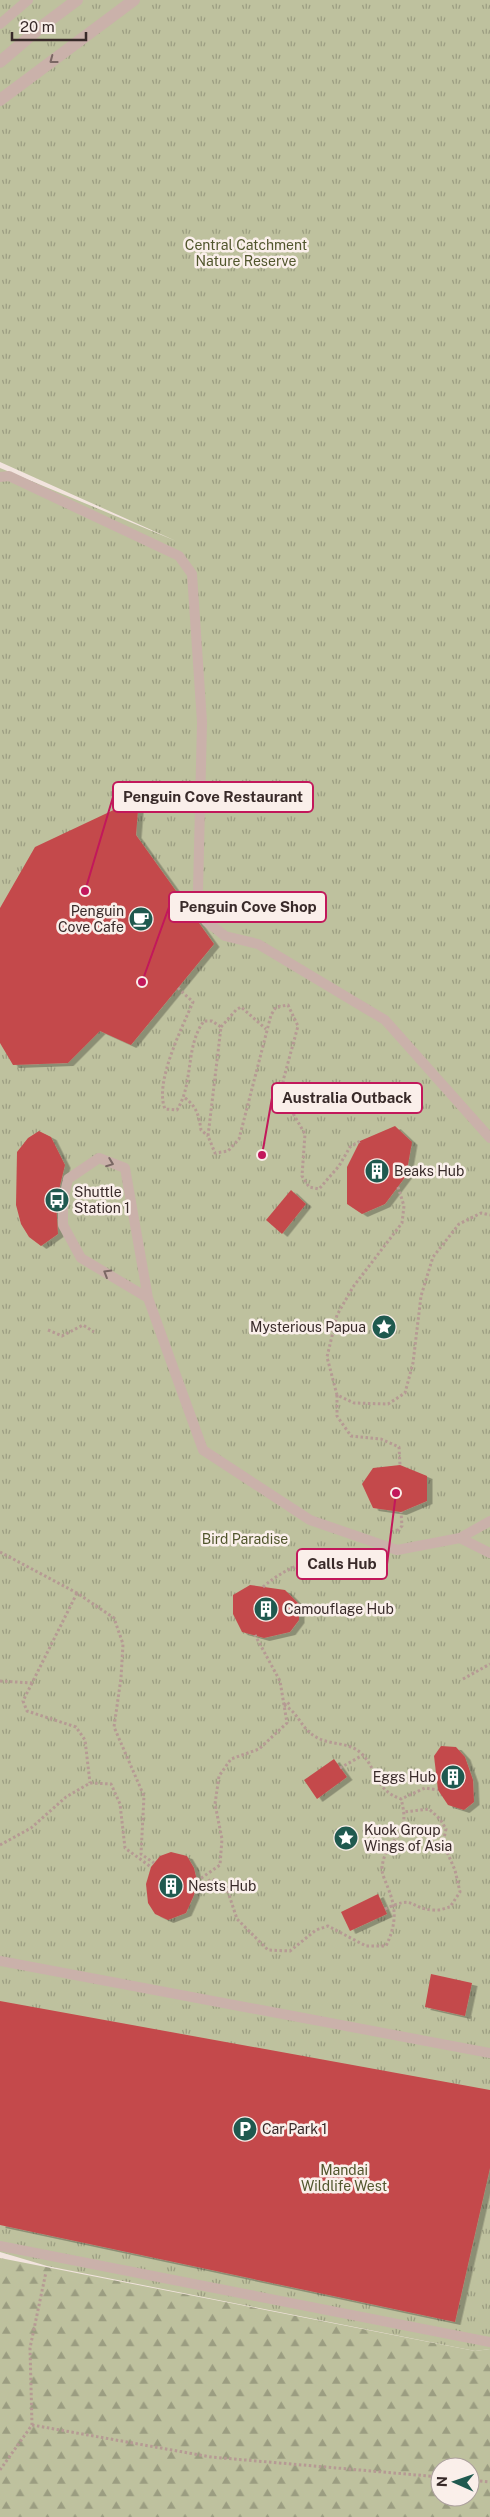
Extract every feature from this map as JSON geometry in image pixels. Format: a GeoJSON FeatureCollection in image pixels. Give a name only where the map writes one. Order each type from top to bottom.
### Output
{"type":"FeatureCollection","features":[{"type":"Feature","properties":{"kind":"street"},"geometry":{"type":"LineString","coordinates":[[0,62],[41,27],[77,0]]}},
{"type":"Feature","properties":{"kind":"street"},"geometry":{"type":"LineString","coordinates":[[0,100],[134,0]]}},
{"type":"Feature","properties":{"kind":"lane"},"geometry":{"type":"LineString","coordinates":[[0,24],[28,0]]}},
{"type":"Feature","properties":{"kind":"lane"},"geometry":{"type":"LineString","coordinates":[[0,477],[9,476],[179,556],[192,574],[202,722],[198,891],[206,921],[226,936],[258,944],[385,1020],[490,1138]]}},
{"type":"Feature","properties":{"kind":"lane"},"geometry":{"type":"LineString","coordinates":[[148,1298],[81,1258],[63,1225],[63,1202],[68,1179],[100,1158],[125,1168],[148,1298],[203,1450],[310,1520],[397,1550],[460,1538],[490,1522]]}},
{"type":"Feature","properties":{"kind":"lane"},"geometry":{"type":"LineString","coordinates":[[460,1538],[490,1553]]}},
{"type":"Feature","properties":{"kind":"lane"},"geometry":{"type":"LineString","coordinates":[[0,1961],[490,2053]]}},
{"type":"Feature","properties":{"kind":"lane"},"geometry":{"type":"LineString","coordinates":[[0,2246],[490,2342]]}},
{"type":"Feature","properties":{"kind":"path"},"geometry":{"type":"LineString","coordinates":[[178,988],[193,1002],[170,1055],[161,1100],[165,1109],[177,1110],[185,1098],[197,1031],[204,1021],[212,1021],[221,1027]]}},
{"type":"Feature","properties":{"kind":"path"},"geometry":{"type":"LineString","coordinates":[[266,1029],[241,1007],[221,1027],[208,1136],[215,1154],[228,1151],[239,1139],[266,1029],[276,1007],[288,1005],[298,1026],[283,1081],[290,1110],[305,1134],[302,1176],[308,1187],[319,1189],[339,1166],[350,1147],[360,1141]]}},
{"type":"Feature","properties":{"kind":"path"},"geometry":{"type":"LineString","coordinates":[[185,1098],[194,1105],[200,1117],[201,1130],[208,1136]]}},
{"type":"Feature","properties":{"kind":"path"},"geometry":{"type":"LineString","coordinates":[[398,1187],[404,1206],[402,1223],[353,1287],[337,1315],[327,1357],[337,1394],[337,1416],[352,1436],[381,1439],[399,1447],[400,1465]]}},
{"type":"Feature","properties":{"kind":"path"},"geometry":{"type":"LineString","coordinates":[[337,1394],[354,1403],[388,1404],[404,1393],[413,1363],[421,1296],[433,1257],[459,1224],[481,1214],[490,1215]]}},
{"type":"Feature","properties":{"kind":"path"},"geometry":{"type":"LineString","coordinates":[[48,1330],[62,1336],[83,1325],[94,1332]]}},
{"type":"Feature","properties":{"kind":"path"},"geometry":{"type":"LineString","coordinates":[[0,1552],[77,1593],[114,1618],[123,1644],[121,1678],[114,1727],[144,1796],[141,1854],[154,1863]]}},
{"type":"Feature","properties":{"kind":"path"},"geometry":{"type":"LineString","coordinates":[[263,1587],[280,1572],[315,1559]]}},
{"type":"Feature","properties":{"kind":"path"},"geometry":{"type":"LineString","coordinates":[[77,1593],[23,1701],[27,1711],[76,1727],[85,1740],[90,1783]]}},
{"type":"Feature","properties":{"kind":"path"},"geometry":{"type":"LineString","coordinates":[[196,1881],[220,1865],[222,1839],[215,1804],[219,1776],[231,1759],[259,1749],[287,1723],[280,1681],[256,1635]]}},
{"type":"Feature","properties":{"kind":"path"},"geometry":{"type":"LineString","coordinates":[[463,1679],[490,1664]]}},
{"type":"Feature","properties":{"kind":"path"},"geometry":{"type":"LineString","coordinates":[[0,1681],[32,1683]]}},
{"type":"Feature","properties":{"kind":"path"},"geometry":{"type":"LineString","coordinates":[[284,1706],[294,1710],[302,1725],[318,1739],[351,1746],[363,1755],[387,1794],[400,1799],[425,1788],[438,1790]]}},
{"type":"Feature","properties":{"kind":"path"},"geometry":{"type":"LineString","coordinates":[[340,1768],[363,1755]]}},
{"type":"Feature","properties":{"kind":"path"},"geometry":{"type":"LineString","coordinates":[[0,1845],[31,1828],[66,1797],[90,1783],[111,1784],[120,1804],[125,1848],[151,1867]]}},
{"type":"Feature","properties":{"kind":"path"},"geometry":{"type":"LineString","coordinates":[[196,1888],[212,1879],[226,1886],[237,1919],[268,1950],[290,1951],[316,1930],[328,1926],[366,1946],[386,1946],[395,1928],[393,1905],[382,1871],[386,1851],[403,1829],[404,1812],[400,1799]]}},
{"type":"Feature","properties":{"kind":"path"},"geometry":{"type":"LineString","coordinates":[[384,1909],[399,1902],[411,1901],[434,1910],[450,1907],[460,1892],[455,1870],[443,1843],[446,1829],[440,1819],[429,1809],[404,1812]]}},
{"type":"Feature","properties":{"kind":"path"},"geometry":{"type":"LineString","coordinates":[[0,2470],[32,2425],[30,2348],[47,2266]]}},
{"type":"Feature","properties":{"kind":"path"},"geometry":{"type":"LineString","coordinates":[[32,2425],[211,2457],[430,2476]]}},
{"type":"Feature","properties":{"kind":"green space"},"geometry":{"type":"Polygon","coordinates":[[[0,0],[490,0],[490,2349],[475,2351],[47,2266],[0,2252],[0,468],[176,541],[0,462],[0,0]]]}},
{"type":"Feature","properties":{"kind":"green space"},"geometry":{"type":"Polygon","coordinates":[[[0,2258],[475,2351],[490,2349],[490,2517],[0,2517],[0,2258]]]}},
{"type":"Feature","properties":{"kind":"building"},"geometry":{"type":"Polygon","coordinates":[[[139,798],[136,835],[214,944],[131,1045],[100,1031],[68,1063],[13,1065],[0,1043],[0,908],[35,847],[139,798]]]}},
{"type":"Feature","properties":{"kind":"building","name":"Beaks Hub"},"geometry":{"type":"Polygon","coordinates":[[[395,1126],[412,1142],[406,1176],[385,1204],[362,1214],[347,1204],[347,1167],[360,1141],[395,1126]]]}},
{"type":"Feature","properties":{"kind":"building"},"geometry":{"type":"Polygon","coordinates":[[[39,1131],[51,1137],[65,1165],[56,1202],[58,1234],[41,1246],[29,1237],[21,1224],[16,1205],[17,1152],[28,1138],[39,1131]]]}},
{"type":"Feature","properties":{"kind":"building"},"geometry":{"type":"Polygon","coordinates":[[[291,1190],[306,1204],[282,1234],[266,1220],[291,1190]]]}},
{"type":"Feature","properties":{"kind":"building"},"geometry":{"type":"Polygon","coordinates":[[[400,1465],[427,1476],[427,1501],[401,1512],[373,1508],[362,1484],[373,1468],[400,1465]]]}},
{"type":"Feature","properties":{"kind":"building","name":"Camouflage Hub"},"geometry":{"type":"Polygon","coordinates":[[[250,1585],[285,1590],[299,1604],[299,1620],[290,1632],[264,1638],[242,1632],[233,1614],[233,1595],[250,1585]]]}},
{"type":"Feature","properties":{"kind":"building","name":"Eggs Hub"},"geometry":{"type":"Polygon","coordinates":[[[441,1746],[456,1747],[465,1757],[473,1780],[474,1802],[464,1810],[448,1805],[438,1790],[434,1756],[441,1746]]]}},
{"type":"Feature","properties":{"kind":"building"},"geometry":{"type":"Polygon","coordinates":[[[334,1759],[347,1777],[317,1799],[304,1780],[334,1759]]]}},
{"type":"Feature","properties":{"kind":"building","name":"Nests Hub"},"geometry":{"type":"Polygon","coordinates":[[[171,1852],[187,1856],[194,1868],[197,1881],[194,1895],[186,1913],[168,1920],[155,1914],[148,1903],[146,1884],[151,1867],[160,1856],[171,1852]]]}},
{"type":"Feature","properties":{"kind":"building"},"geometry":{"type":"Polygon","coordinates":[[[378,1894],[387,1914],[350,1931],[341,1912],[378,1894]]]}},
{"type":"Feature","properties":{"kind":"building"},"geometry":{"type":"Polygon","coordinates":[[[431,1974],[472,1983],[465,2016],[425,2007],[431,1974]]]}},
{"type":"Feature","properties":{"kind":"building","name":"Mandai Wildlife West"},"geometry":{"type":"Polygon","coordinates":[[[0,2001],[490,2090],[490,2168],[455,2322],[0,2225],[0,2001]]]}},
{"type":"Feature","properties":{"kind":"place","name":"Penguin Cove Restaurant"},"geometry":{"type":"Point","coordinates":[85,891]}},
{"type":"Feature","properties":{"kind":"place","name":"Penguin Cove Cafe"},"geometry":{"type":"Point","coordinates":[141,919]}},
{"type":"Feature","properties":{"kind":"place","name":"Penguin Cove Shop"},"geometry":{"type":"Point","coordinates":[142,982]}},
{"type":"Feature","properties":{"kind":"place","name":"Australia Outback"},"geometry":{"type":"Point","coordinates":[262,1155]}},
{"type":"Feature","properties":{"kind":"place","name":"Beaks Hub"},"geometry":{"type":"Point","coordinates":[377,1171]}},
{"type":"Feature","properties":{"kind":"place","name":"Shuttle Station 1"},"geometry":{"type":"Point","coordinates":[57,1200]}},
{"type":"Feature","properties":{"kind":"place","name":"Mysterious Papua"},"geometry":{"type":"Point","coordinates":[384,1327]}},
{"type":"Feature","properties":{"kind":"place","name":"Calls Hub"},"geometry":{"type":"Point","coordinates":[396,1493]}},
{"type":"Feature","properties":{"kind":"place","name":"Camouflage Hub"},"geometry":{"type":"Point","coordinates":[266,1609]}},
{"type":"Feature","properties":{"kind":"place","name":"Eggs Hub"},"geometry":{"type":"Point","coordinates":[453,1777]}},
{"type":"Feature","properties":{"kind":"place","name":"Kuok Group Wings of Asia"},"geometry":{"type":"Point","coordinates":[346,1838]}},
{"type":"Feature","properties":{"kind":"place","name":"Nests Hub"},"geometry":{"type":"Point","coordinates":[171,1886]}},
{"type":"Feature","properties":{"kind":"place","name":"Car Park 1"},"geometry":{"type":"Point","coordinates":[245,2129]}},
{"type":"Feature","properties":{"kind":"park label","name":"Central Catchment Nature Reserve"},"geometry":{"type":"Point","coordinates":[246,254]}},
{"type":"Feature","properties":{"kind":"park label","name":"Bird Paradise"},"geometry":{"type":"Point","coordinates":[245,1539]}}]}
